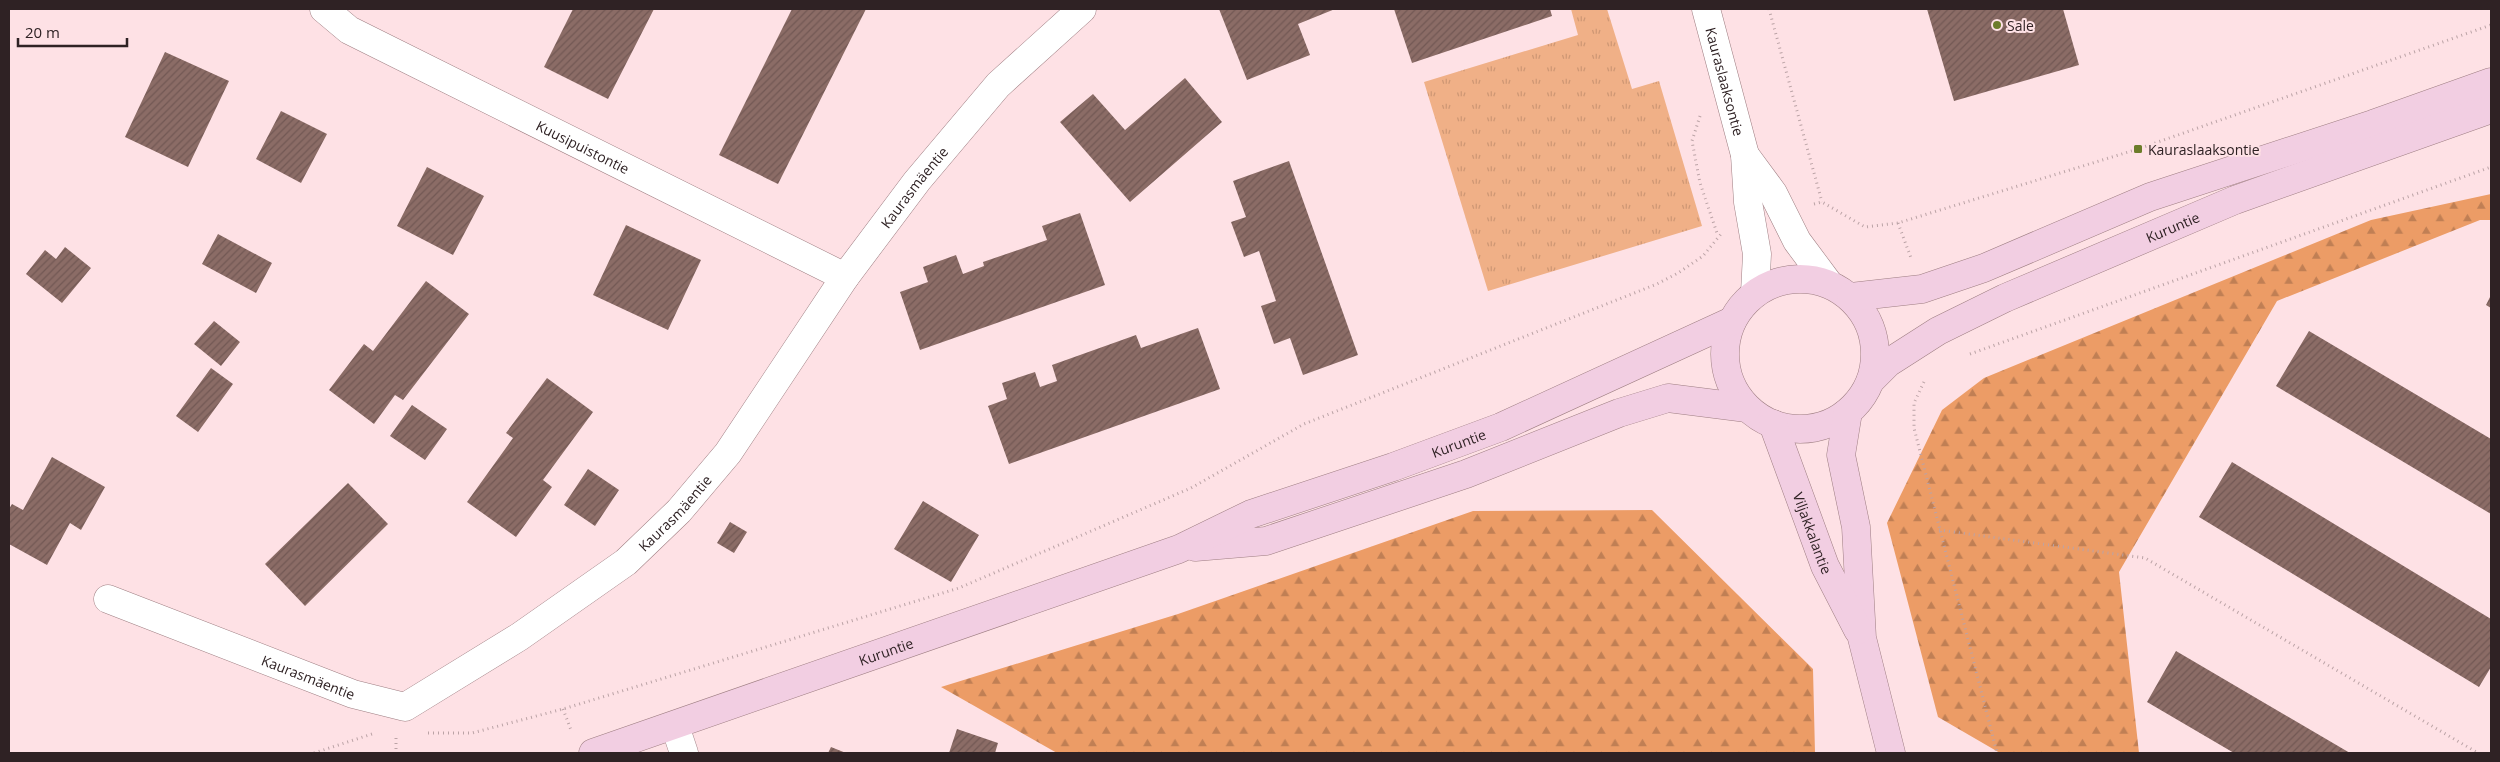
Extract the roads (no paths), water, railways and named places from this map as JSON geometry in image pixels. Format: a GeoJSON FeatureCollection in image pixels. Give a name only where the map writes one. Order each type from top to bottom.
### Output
{"type":"FeatureCollection","features":[{"type":"Feature","properties":{"kind":"main road"},"geometry":{"type":"LineString","coordinates":[[1840,291],[1865,315],[1874,336],[1876,358],[1871,380],[1862,398],[1848,412],[1825,425],[1799,429],[1773,424],[1747,408],[1730,382],[1724,351],[1732,321],[1745,302],[1754,293],[1778,281],[1804,278],[1840,291],[1922,289],[1984,268],[2150,197],[2373,124],[2491,82]]}},
{"type":"Feature","properties":{"kind":"main road","name":"Kuruntie"},"geometry":{"type":"LineString","coordinates":[[1871,380],[1888,363],[1938,331],[2005,298],[2235,200],[2491,109]]}},
{"type":"Feature","properties":{"kind":"main road","name":"Kuruntie"},"geometry":{"type":"LineString","coordinates":[[593,753],[1179,549],[1252,514],[1394,467],[1501,427],[1732,321]]}},
{"type":"Feature","properties":{"kind":"main road","name":"Kuruntie"},"geometry":{"type":"LineString","coordinates":[[1179,549],[1266,541],[1466,474],[1619,413],[1668,398],[1747,408]]}},
{"type":"Feature","properties":{"kind":"main road","name":"Viljakkalantie"},"geometry":{"type":"LineString","coordinates":[[1848,412],[1840,455],[1856,527],[1862,638],[1891,753]]}},
{"type":"Feature","properties":{"kind":"main road","name":"Viljakkalantie"},"geometry":{"type":"LineString","coordinates":[[1773,424],[1824,566],[1862,638]]}},
{"type":"Feature","properties":{"kind":"street","name":"Kuusipuistontie"},"geometry":{"type":"LineString","coordinates":[[324,9],[349,30],[845,277]]}},
{"type":"Feature","properties":{"kind":"street","name":"Kaurasmäentie"},"geometry":{"type":"LineString","coordinates":[[108,598],[353,694],[405,707],[519,637],[626,562],[679,511],[728,453],[845,277],[917,181],[998,85],[1082,9]]}},
{"type":"Feature","properties":{"kind":"street","name":"Kauraslaaksontie"},"geometry":{"type":"LineString","coordinates":[[1706,9],[1745,155],[1748,202],[1757,254],[1754,293]]}},
{"type":"Feature","properties":{"kind":"street","name":"Kauraslaaksontie"},"geometry":{"type":"LineString","coordinates":[[1745,155],[1773,193],[1797,241],[1840,291]]}},
{"type":"Feature","properties":{"kind":"street"},"geometry":{"type":"LineString","coordinates":[[675,726],[684,753]]}},
{"type":"Feature","properties":{"kind":"place","name":"Sale"},"geometry":{"type":"Point","coordinates":[1997,25]}},
{"type":"Feature","properties":{"kind":"place","name":"Kauraslaaksontie"},"geometry":{"type":"Point","coordinates":[2138,149]}}]}
